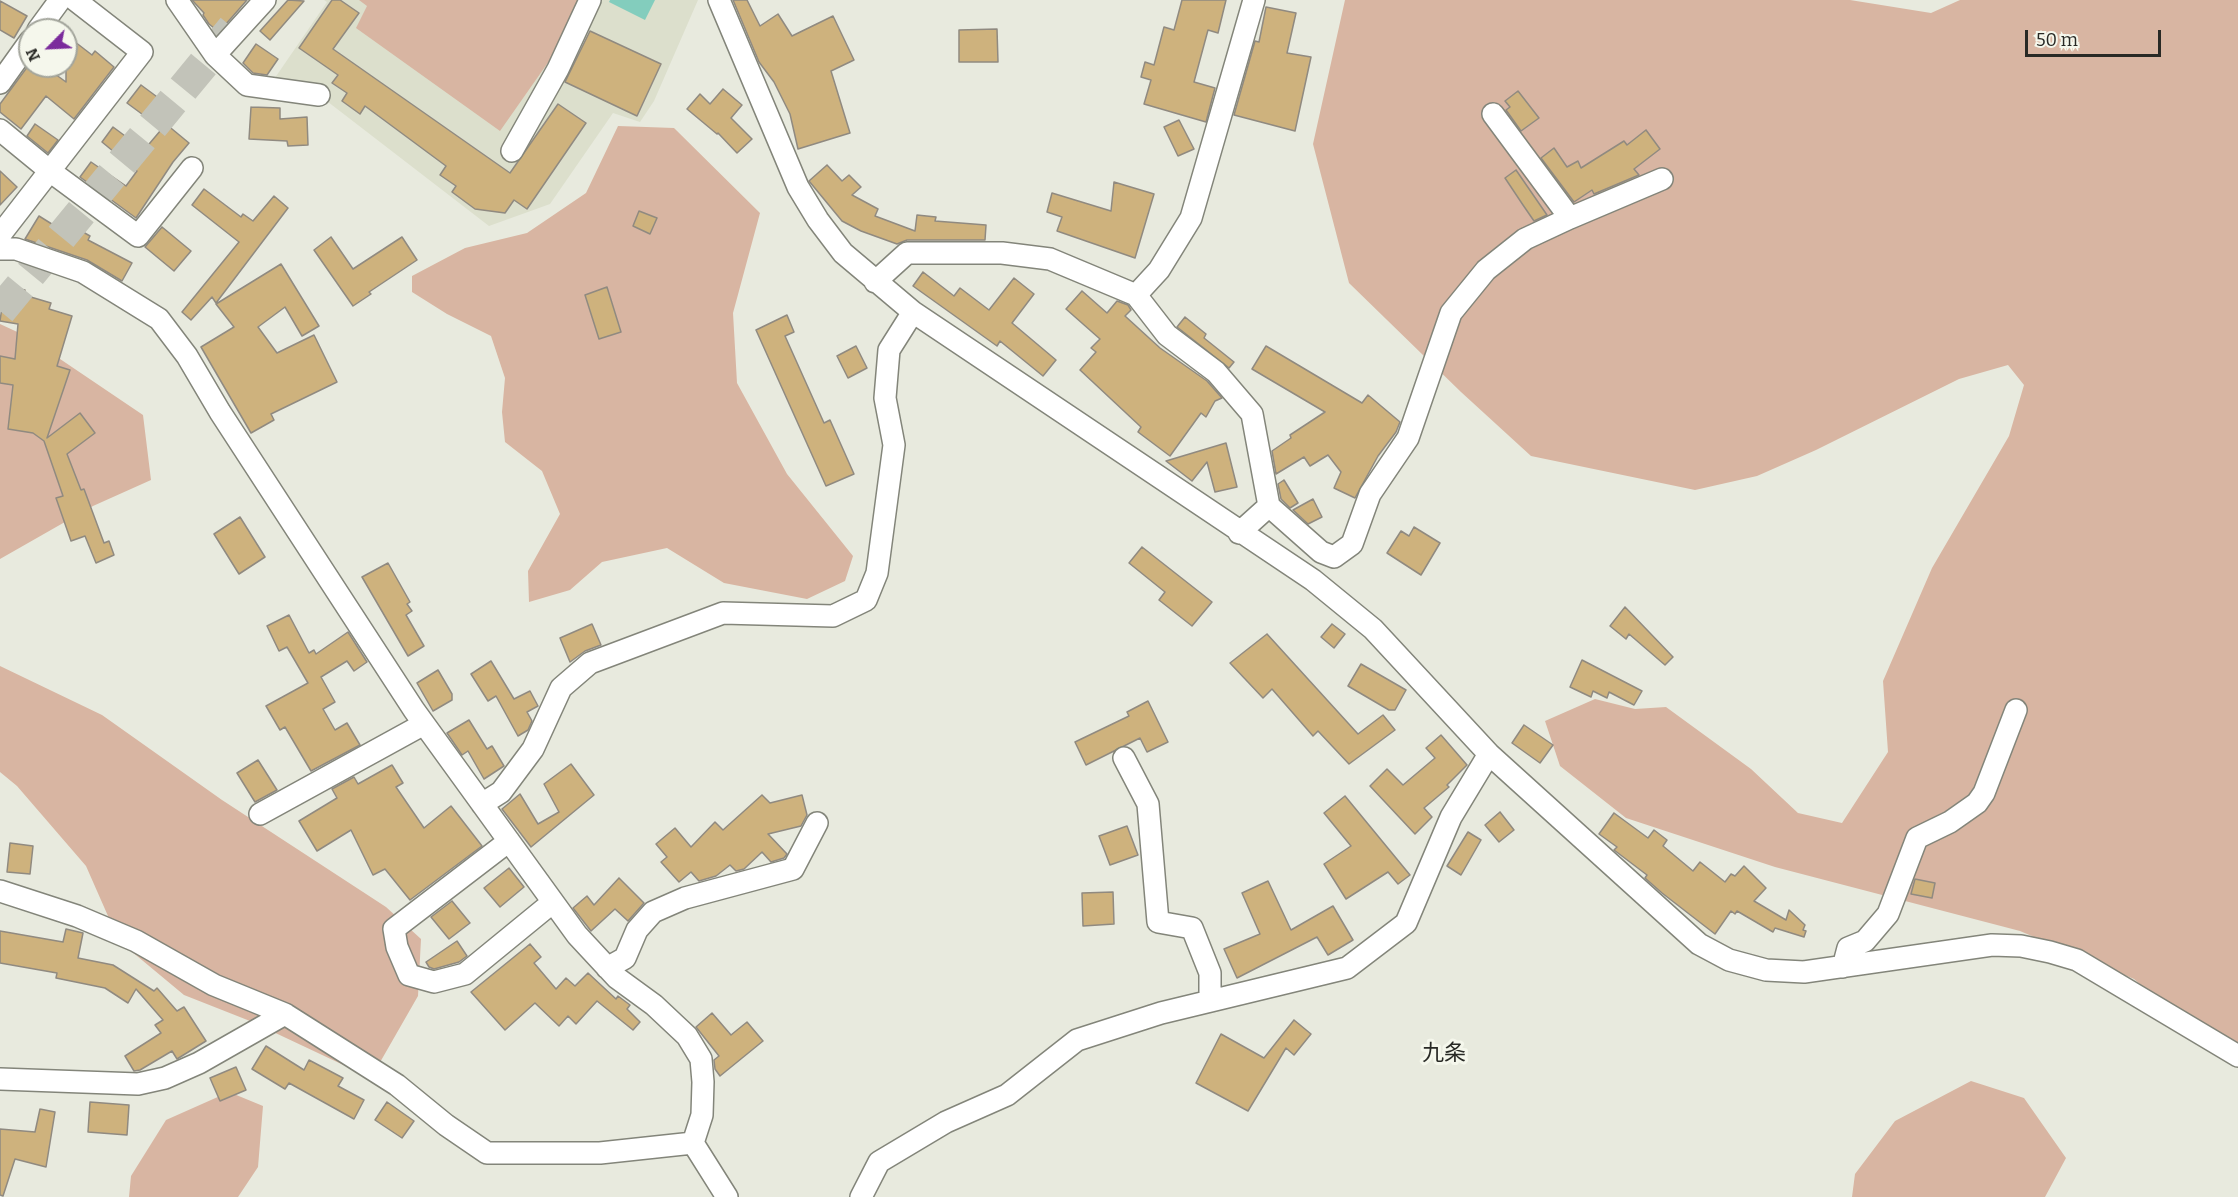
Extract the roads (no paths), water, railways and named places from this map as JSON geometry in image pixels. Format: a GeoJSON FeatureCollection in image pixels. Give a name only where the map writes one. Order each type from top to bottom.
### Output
{"type":"FeatureCollection","features":[{"type":"Feature","properties":{"kind":"street"},"geometry":{"type":"LineString","coordinates":[[47,18],[60,0]]}},
{"type":"Feature","properties":{"kind":"street"},"geometry":{"type":"LineString","coordinates":[[0,235],[142,52],[75,0]]}},
{"type":"Feature","properties":{"kind":"street"},"geometry":{"type":"LineString","coordinates":[[177,0],[215,55],[246,85],[319,94]]}},
{"type":"Feature","properties":{"kind":"street"},"geometry":{"type":"LineString","coordinates":[[215,55],[265,0]]}},
{"type":"Feature","properties":{"kind":"street"},"geometry":{"type":"LineString","coordinates":[[512,151],[558,69],[590,0]]}},
{"type":"Feature","properties":{"kind":"street"},"geometry":{"type":"LineString","coordinates":[[719,0],[798,187],[818,220],[843,253],[913,312],[1313,580],[1373,629],[1489,754],[1699,944],[1729,960],[1766,970],[1804,972],[1992,945],[2020,946],[2050,952],[2077,960],[2238,1056]]}},
{"type":"Feature","properties":{"kind":"street"},"geometry":{"type":"LineString","coordinates":[[1136,295],[1159,270],[1191,218],[1254,0]]}},
{"type":"Feature","properties":{"kind":"street"},"geometry":{"type":"LineString","coordinates":[[0,83],[18,58]]}},
{"type":"Feature","properties":{"kind":"street"},"geometry":{"type":"LineString","coordinates":[[1493,114],[1570,218]]}},
{"type":"Feature","properties":{"kind":"street"},"geometry":{"type":"LineString","coordinates":[[0,129],[50,171],[138,236],[192,168]]}},
{"type":"Feature","properties":{"kind":"street"},"geometry":{"type":"LineString","coordinates":[[875,282],[907,253],[1002,253],[1050,259],[1136,295],[1167,335],[1216,372],[1252,414],[1269,506],[1321,552],[1334,557],[1352,544],[1370,494],[1408,438],[1450,313],[1486,270],[1525,239],[1662,179]]}},
{"type":"Feature","properties":{"kind":"street"},"geometry":{"type":"LineString","coordinates":[[0,249],[16,249],[83,272],[159,319],[188,356],[232,431],[424,724],[576,935],[617,978],[654,1005],[687,1036],[701,1059],[702,1115],[693,1143]]}},
{"type":"Feature","properties":{"kind":"street"},"geometry":{"type":"LineString","coordinates":[[482,804],[501,792],[533,749],[561,688],[590,663],[723,613],[832,616],[866,600],[877,573],[894,445],[885,398],[890,350],[913,312]]}},
{"type":"Feature","properties":{"kind":"street"},"geometry":{"type":"LineString","coordinates":[[1239,532],[1269,506]]}},
{"type":"Feature","properties":{"kind":"street"},"geometry":{"type":"LineString","coordinates":[[1843,968],[1848,948],[1865,941],[1888,914],[1917,838],[1950,822],[1977,803],[1984,793],[2016,710]]}},
{"type":"Feature","properties":{"kind":"street"},"geometry":{"type":"LineString","coordinates":[[260,814],[424,724]]}},
{"type":"Feature","properties":{"kind":"street"},"geometry":{"type":"LineString","coordinates":[[861,1197],[879,1162],[946,1122],[1007,1095],[1077,1040],[1161,1012],[1347,968],[1406,923],[1451,817],[1489,754]]}},
{"type":"Feature","properties":{"kind":"street"},"geometry":{"type":"LineString","coordinates":[[1124,758],[1148,804],[1158,922],[1192,928],[1210,973],[1210,1001]]}},
{"type":"Feature","properties":{"kind":"street"},"geometry":{"type":"LineString","coordinates":[[607,968],[624,958],[637,930],[653,912],[685,898],[794,869],[817,823]]}},
{"type":"Feature","properties":{"kind":"street"},"geometry":{"type":"LineString","coordinates":[[509,841],[394,929],[397,947],[409,975],[434,982],[465,974],[553,902]]}},
{"type":"Feature","properties":{"kind":"street"},"geometry":{"type":"LineString","coordinates":[[0,891],[78,916],[135,941],[214,986],[285,1014],[397,1085],[446,1125],[487,1153],[600,1153],[693,1143]]}},
{"type":"Feature","properties":{"kind":"street"},"geometry":{"type":"LineString","coordinates":[[0,1079],[138,1084],[147,1082],[199,1064],[285,1014]]}},
{"type":"Feature","properties":{"kind":"street"},"geometry":{"type":"LineString","coordinates":[[693,1143],[727,1197]]}},
{"type":"Feature","properties":{"kind":"water"},"geometry":{"type":"Polygon","coordinates":[[[610,0],[655,0],[645,20],[609,2],[610,0]]]}},
{"type":"Feature","properties":{"kind":"tunnel"},"geometry":{"type":"LineString","coordinates":[[0,311],[233,28]]}},
{"type":"Feature","properties":{"kind":"district","name":"九条"},"geometry":{"type":"Point","coordinates":[1444,1054]}}]}
